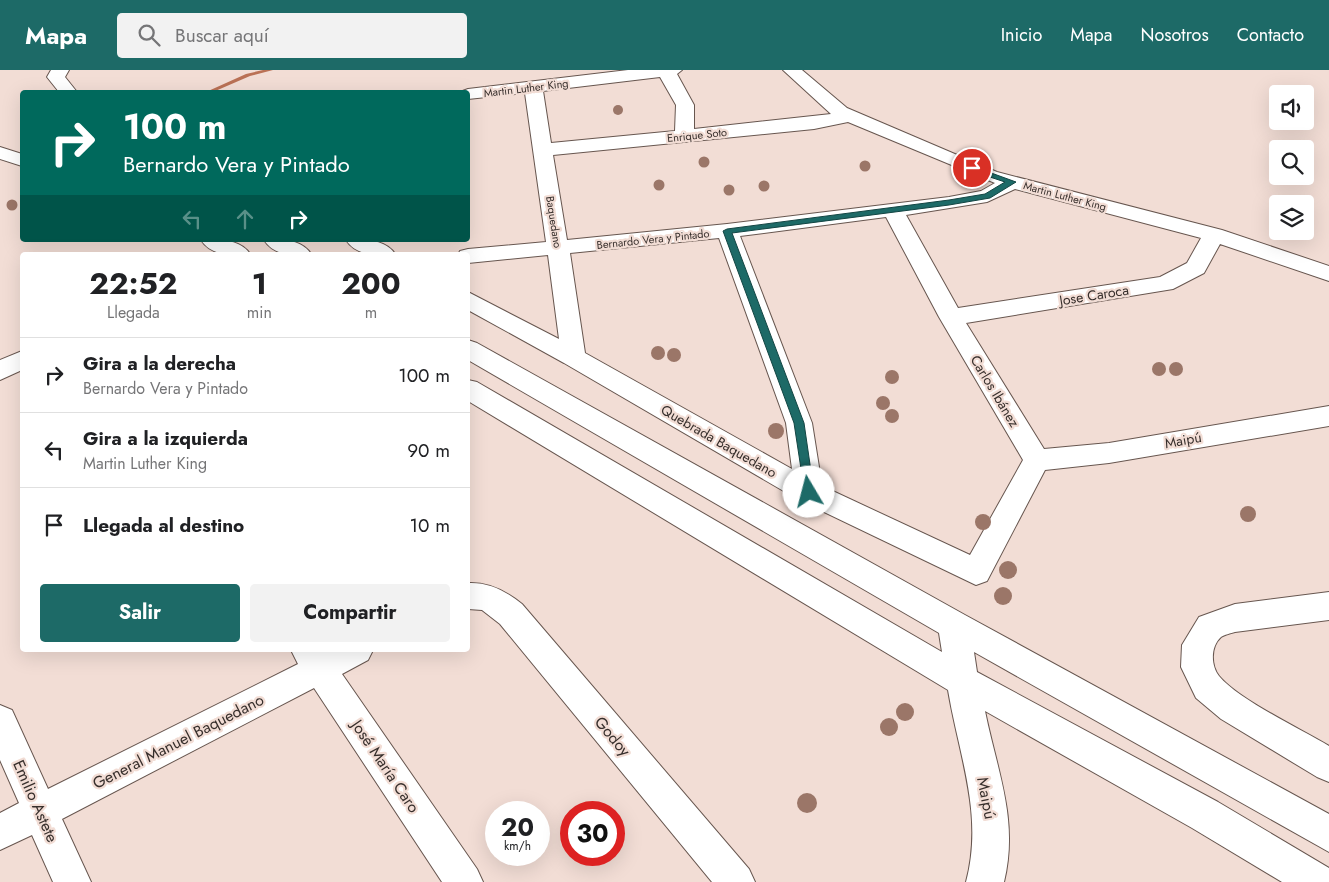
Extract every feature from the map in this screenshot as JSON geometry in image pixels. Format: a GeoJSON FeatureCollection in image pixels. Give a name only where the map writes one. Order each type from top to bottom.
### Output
{"type":"FeatureCollection","features":[{"type":"Feature","properties":{"kind":"street"},"geometry":{"type":"LineString","coordinates":[[60,70],[56,77],[66,90]]}},
{"type":"Feature","properties":{"kind":"street","name":"Martin Luther King"},"geometry":{"type":"LineString","coordinates":[[792,70],[840,112],[990,176],[1214,235],[1329,274]]}},
{"type":"Feature","properties":{"kind":"street"},"geometry":{"type":"LineString","coordinates":[[669,71],[685,105],[684,136]]}},
{"type":"Feature","properties":{"kind":"street","name":"Martin Luther King"},"geometry":{"type":"LineString","coordinates":[[470,94],[669,71]]}},
{"type":"Feature","properties":{"kind":"street","name":"Baquedano"},"geometry":{"type":"LineString","coordinates":[[533,87],[573,356]]}},
{"type":"Feature","properties":{"kind":"street","name":"Enrique Soto"},"geometry":{"type":"LineString","coordinates":[[543,150],[814,123],[850,116]]}},
{"type":"Feature","properties":{"kind":"street"},"geometry":{"type":"LineString","coordinates":[[0,153],[20,159]]}},
{"type":"Feature","properties":{"kind":"street","name":"Bernardo Vera y Pintado"},"geometry":{"type":"LineString","coordinates":[[470,256],[727,231],[893,210],[987,196],[1012,182]]}},
{"type":"Feature","properties":{"kind":"street","name":"Carlos Ibánez"},"geometry":{"type":"LineString","coordinates":[[893,210],[951,317],[1037,460]]}},
{"type":"Feature","properties":{"kind":"street"},"geometry":{"type":"LineString","coordinates":[[727,231],[799,423],[809,492]]}},
{"type":"Feature","properties":{"kind":"street","name":"Jose Caroca"},"geometry":{"type":"LineString","coordinates":[[951,317],[1165,284],[1196,268],[1214,235]]}},
{"type":"Feature","properties":{"kind":"street"},"geometry":{"type":"LineString","coordinates":[[215,242],[230,252]]}},
{"type":"Feature","properties":{"kind":"street"},"geometry":{"type":"LineString","coordinates":[[278,242],[296,252]]}},
{"type":"Feature","properties":{"kind":"street","name":"Quebrada Baquedano"},"geometry":{"type":"LineString","coordinates":[[470,301],[573,356],[809,492],[976,572],[1037,460]]}},
{"type":"Feature","properties":{"kind":"street"},"geometry":{"type":"LineString","coordinates":[[470,350],[954,625],[1327,827]]}},
{"type":"Feature","properties":{"kind":"street"},"geometry":{"type":"LineString","coordinates":[[0,371],[20,361]]}},
{"type":"Feature","properties":{"kind":"street"},"geometry":{"type":"LineString","coordinates":[[470,390],[962,681],[1205,815],[1316,882]]}},
{"type":"Feature","properties":{"kind":"street","name":"Maipú"},"geometry":{"type":"LineString","coordinates":[[1037,460],[1109,453],[1329,416]]}},
{"type":"Feature","properties":{"kind":"street","name":"Godoy"},"geometry":{"type":"LineString","coordinates":[[476,596],[499,603],[512,614],[736,882]]}},
{"type":"Feature","properties":{"kind":"street"},"geometry":{"type":"LineString","coordinates":[[1329,606],[1235,618],[1210,627],[1198,645],[1197,667],[1208,687],[1233,708],[1329,765]]}},
{"type":"Feature","properties":{"kind":"street","name":"Maipú"},"geometry":{"type":"LineString","coordinates":[[954,625],[962,681],[992,821],[992,862],[985,882]]}},
{"type":"Feature","properties":{"kind":"street","name":"General Manuel Baquedano"},"geometry":{"type":"LineString","coordinates":[[0,832],[313,660],[347,652]]}},
{"type":"Feature","properties":{"kind":"street","name":"José María Caro"},"geometry":{"type":"LineString","coordinates":[[313,660],[464,882]]}},
{"type":"Feature","properties":{"kind":"street","name":"Emilio Astete"},"geometry":{"type":"LineString","coordinates":[[0,721],[72,882]]}},
{"type":"Feature","properties":{"kind":"waterway","name":"Quebrada Baquedano"},"geometry":{"type":"LineString","coordinates":[[214,90],[248,75],[270,70]]}},
{"type":"Feature","properties":{"kind":"route"},"geometry":{"type":"LineString","coordinates":[[809,492],[799,423],[727,231],[949,203],[987,196],[1012,182],[990,176],[972,168]]}}]}
